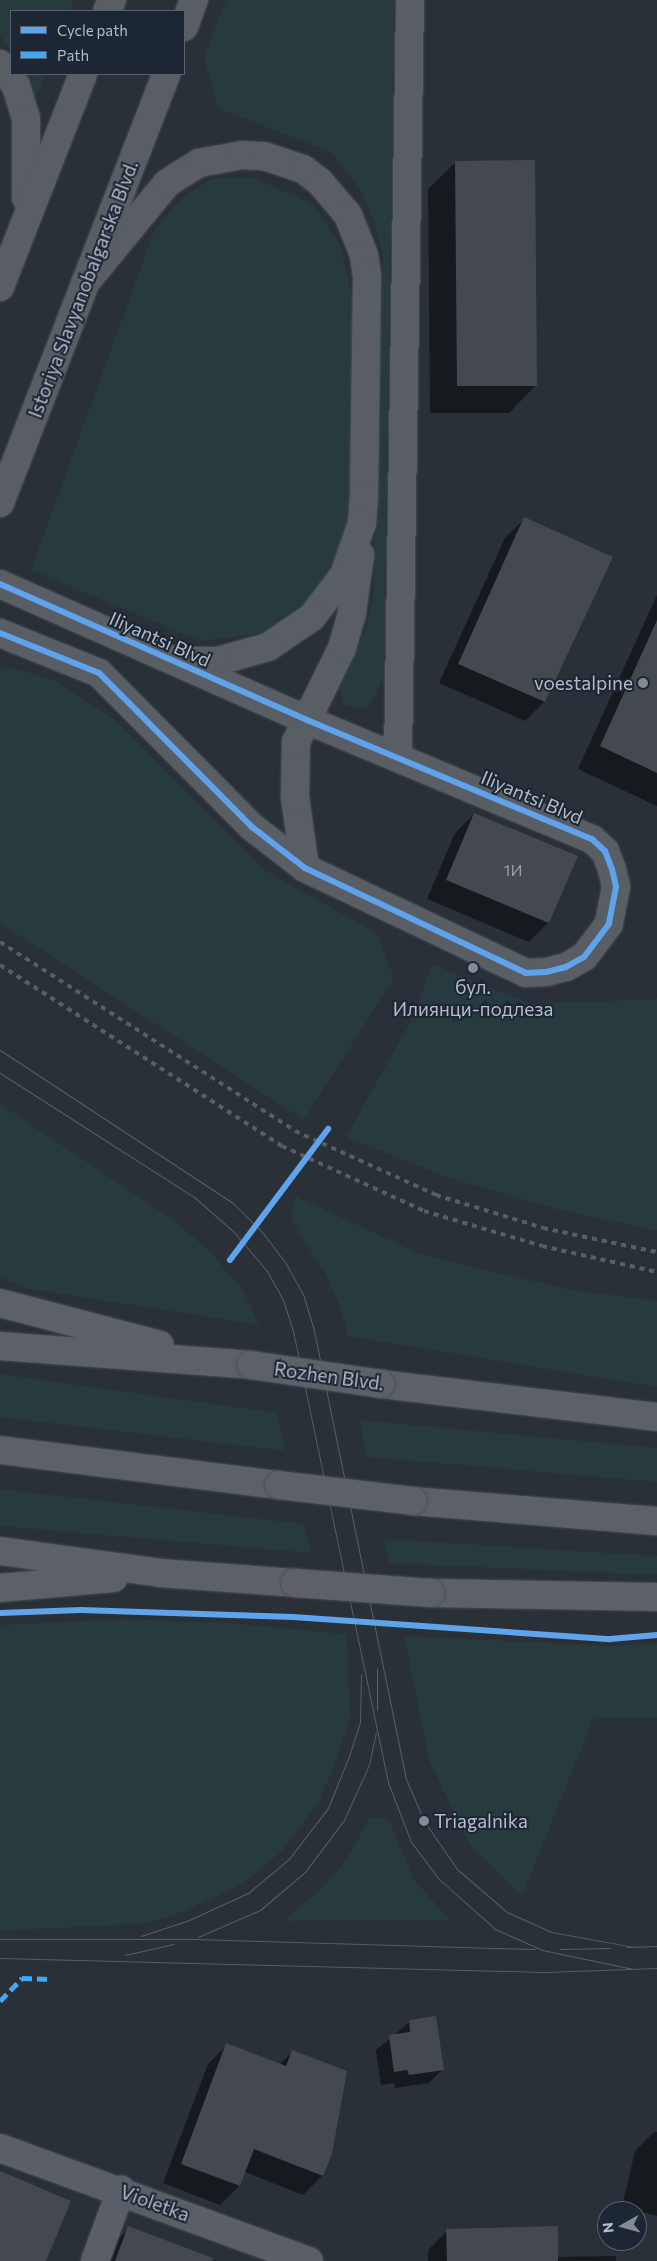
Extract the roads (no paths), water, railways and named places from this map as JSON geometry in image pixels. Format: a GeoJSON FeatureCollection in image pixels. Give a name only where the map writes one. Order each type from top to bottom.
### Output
{"type":"FeatureCollection","features":[{"type":"Feature","properties":{"kind":"main road"},"geometry":{"type":"LineString","coordinates":[[185,24],[194,0]]}},
{"type":"Feature","properties":{"kind":"main road"},"geometry":{"type":"LineString","coordinates":[[398,757],[410,0]]}},
{"type":"Feature","properties":{"kind":"main road"},"geometry":{"type":"LineString","coordinates":[[0,64],[16,86],[26,118],[28,178],[22,229]]}},
{"type":"Feature","properties":{"kind":"main road"},"geometry":{"type":"LineString","coordinates":[[0,287],[83,75]]}},
{"type":"Feature","properties":{"kind":"main road","name":"Istoriya Slavyanobalgarska Blvd."},"geometry":{"type":"LineString","coordinates":[[0,504],[166,75]]}},
{"type":"Feature","properties":{"kind":"main road"},"geometry":{"type":"LineString","coordinates":[[85,283],[153,197],[182,172],[199,163],[220,157],[264,156],[303,169],[320,182],[344,209],[358,234],[367,276],[364,496],[359,574],[352,612],[326,685],[296,742],[294,769],[305,868]]}},
{"type":"Feature","properties":{"kind":"main road"},"geometry":{"type":"LineString","coordinates":[[167,659],[201,662],[244,656],[268,647],[312,617],[330,598],[355,550],[364,496]]}},
{"type":"Feature","properties":{"kind":"main road","name":"Iliyantsi Blvd"},"geometry":{"type":"LineString","coordinates":[[0,584],[307,720],[592,839],[605,852],[616,888],[609,924],[599,942],[584,956],[566,967],[546,972],[526,973],[305,868],[252,827],[99,673],[0,633]]}},
{"type":"Feature","properties":{"kind":"main road"},"geometry":{"type":"LineString","coordinates":[[0,1303],[240,1364]]}},
{"type":"Feature","properties":{"kind":"main road","name":"Rozhen Blvd."},"geometry":{"type":"LineString","coordinates":[[0,1346],[240,1364],[381,1384],[657,1417]]}},
{"type":"Feature","properties":{"kind":"main road"},"geometry":{"type":"LineString","coordinates":[[0,1450],[413,1501],[657,1521]]}},
{"type":"Feature","properties":{"kind":"main road"},"geometry":{"type":"LineString","coordinates":[[0,1551],[160,1573],[431,1593],[657,1598]]}},
{"type":"Feature","properties":{"kind":"main road"},"geometry":{"type":"LineString","coordinates":[[0,1588],[160,1573]]}},
{"type":"Feature","properties":{"kind":"street","name":"Violetka"},"geometry":{"type":"LineString","coordinates":[[0,2148],[121,2190],[310,2261]]}},
{"type":"Feature","properties":{"kind":"street"},"geometry":{"type":"LineString","coordinates":[[95,2261],[121,2190]]}},
{"type":"Feature","properties":{"kind":"tram line"},"geometry":{"type":"LineString","coordinates":[[0,1050],[234,1204],[263,1233],[285,1262],[303,1294],[313,1326],[406,1779],[424,1821],[457,1869],[507,1912],[551,1932],[634,1947]]}},
{"type":"Feature","properties":{"kind":"tram line"},"geometry":{"type":"LineString","coordinates":[[0,1073],[194,1197],[234,1232],[267,1271],[283,1300],[293,1331],[389,1785],[411,1842],[439,1879],[495,1929],[542,1950],[633,1969]]}},
{"type":"Feature","properties":{"kind":"tram line"},"geometry":{"type":"LineString","coordinates":[[377,1668],[377,1710]]}},
{"type":"Feature","properties":{"kind":"tram line"},"geometry":{"type":"LineString","coordinates":[[141,1936],[189,1920],[248,1893],[289,1859],[328,1808],[349,1756],[360,1722],[361,1674]]}},
{"type":"Feature","properties":{"kind":"tram line"},"geometry":{"type":"LineString","coordinates":[[198,1937],[260,1910],[305,1872],[344,1820],[369,1765],[376,1733]]}},
{"type":"Feature","properties":{"kind":"tram line"},"geometry":{"type":"LineString","coordinates":[[0,1939],[194,1939],[535,1949]]}},
{"type":"Feature","properties":{"kind":"tram line"},"geometry":{"type":"LineString","coordinates":[[125,1955],[174,1944]]}},
{"type":"Feature","properties":{"kind":"tram line"},"geometry":{"type":"LineString","coordinates":[[627,1947],[657,1946]]}},
{"type":"Feature","properties":{"kind":"tram line"},"geometry":{"type":"LineString","coordinates":[[560,1949],[610,1948]]}},
{"type":"Feature","properties":{"kind":"tram line"},"geometry":{"type":"LineString","coordinates":[[0,1958],[545,1972],[657,1968]]}},
{"type":"Feature","properties":{"kind":"railway"},"geometry":{"type":"LineString","coordinates":[[0,942],[295,1131],[436,1195],[543,1228],[657,1252]]}},
{"type":"Feature","properties":{"kind":"railway"},"geometry":{"type":"LineString","coordinates":[[0,965],[282,1146],[424,1211],[542,1246],[657,1272]]}},
{"type":"Feature","properties":{"kind":"place","name":"voestalpine"},"geometry":{"type":"Point","coordinates":[643,683]}},
{"type":"Feature","properties":{"kind":"place","name":"бул. Илиянци-подлеза"},"geometry":{"type":"Point","coordinates":[473,968]}},
{"type":"Feature","properties":{"kind":"place","name":"Triagalnika"},"geometry":{"type":"Point","coordinates":[424,1821]}}]}
